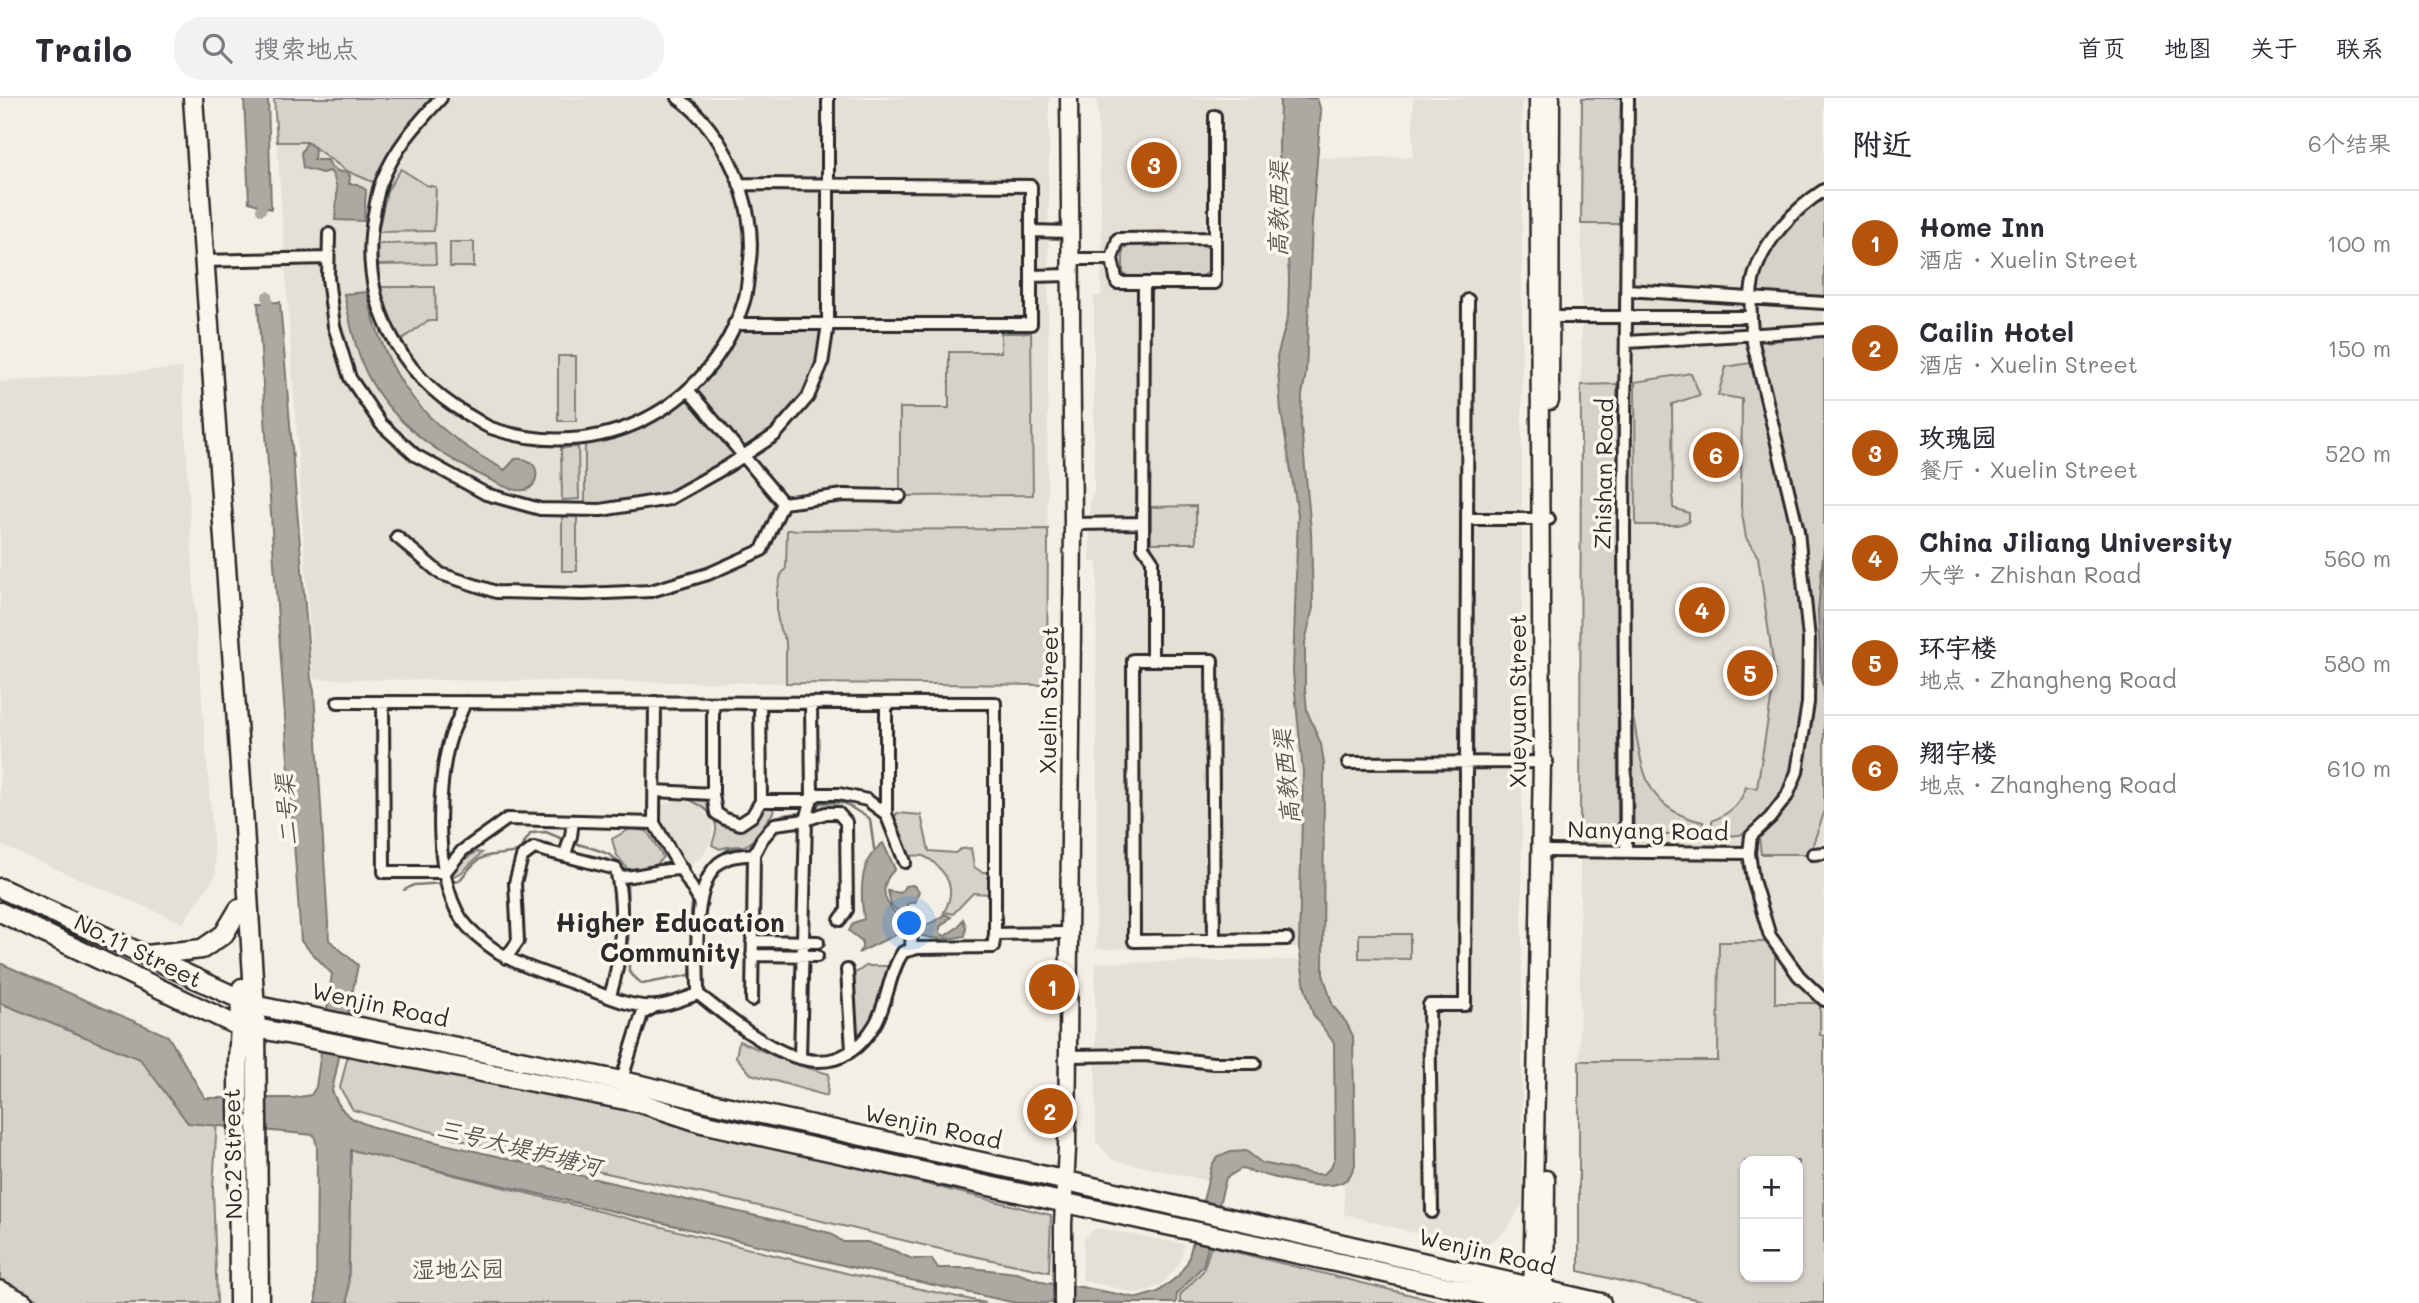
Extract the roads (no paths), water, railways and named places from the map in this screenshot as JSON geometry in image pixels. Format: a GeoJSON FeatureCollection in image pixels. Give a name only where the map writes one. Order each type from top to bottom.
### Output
{"type":"FeatureCollection","features":[{"type":"Feature","properties":{"kind":"highway"},"geometry":{"type":"LineString","coordinates":[[0,1291],[23,1303]]}},
{"type":"Feature","properties":{"kind":"main road"},"geometry":{"type":"LineString","coordinates":[[184,98],[239,909],[248,1002]]}},
{"type":"Feature","properties":{"kind":"main road"},"geometry":{"type":"LineString","coordinates":[[193,98],[242,794],[248,1002]]}},
{"type":"Feature","properties":{"kind":"main road","name":"Xuelin Street"},"geometry":{"type":"LineString","coordinates":[[1063,1303],[1073,524],[1069,98]]}},
{"type":"Feature","properties":{"kind":"main road","name":"Xueyuan Street"},"geometry":{"type":"LineString","coordinates":[[1538,98],[1545,519],[1545,762],[1538,1296]]}},
{"type":"Feature","properties":{"kind":"main road","name":"Xueyuan Street"},"geometry":{"type":"LineString","coordinates":[[1545,519],[1551,317],[1551,98]]}},
{"type":"Feature","properties":{"kind":"main road","name":"Xueyuan Street"},"geometry":{"type":"LineString","coordinates":[[1538,1296],[1547,851],[1545,762]]}},
{"type":"Feature","properties":{"kind":"main road","name":"No.11 Street"},"geometry":{"type":"LineString","coordinates":[[0,888],[248,1002]]}},
{"type":"Feature","properties":{"kind":"main road"},"geometry":{"type":"LineString","coordinates":[[145,955],[202,949],[224,934],[239,909]]}},
{"type":"Feature","properties":{"kind":"main road","name":"No.11 Street"},"geometry":{"type":"LineString","coordinates":[[0,912],[248,1028]]}},
{"type":"Feature","properties":{"kind":"main road","name":"Wenjin Road"},"geometry":{"type":"LineString","coordinates":[[248,1002],[621,1083],[646,1086],[706,1102],[1066,1181],[1231,1219],[1538,1296],[1601,1303]]}},
{"type":"Feature","properties":{"kind":"main road","name":"No.2 Street"},"geometry":{"type":"LineString","coordinates":[[248,1002],[248,1082],[257,1147],[259,1303]]}},
{"type":"Feature","properties":{"kind":"main road","name":"Wenjin Road"},"geometry":{"type":"LineString","coordinates":[[248,1028],[641,1103],[702,1123],[1522,1303]]}},
{"type":"Feature","properties":{"kind":"main road","name":"No.2 Street"},"geometry":{"type":"LineString","coordinates":[[239,1303],[239,1145],[248,1082]]}},
{"type":"Feature","properties":{"kind":"street"},"geometry":{"type":"LineString","coordinates":[[441,98],[405,137],[380,185],[370,237],[372,275],[381,315],[406,362],[444,401],[490,427],[542,440],[595,438],[646,421],[690,391],[723,349],[745,300],[752,247],[744,194],[722,145],[678,98]]}},
{"type":"Feature","properties":{"kind":"street"},"geometry":{"type":"LineString","coordinates":[[328,234],[327,258],[334,326],[346,365],[381,424],[415,455],[486,494],[540,509],[601,510],[669,499],[775,435],[808,397],[822,364],[828,324],[828,98]]}},
{"type":"Feature","properties":{"kind":"street","name":"Zhishan Road"},"geometry":{"type":"LineString","coordinates":[[1626,851],[1624,530],[1628,98]]}},
{"type":"Feature","properties":{"kind":"street"},"geometry":{"type":"LineString","coordinates":[[1215,116],[1215,238],[1215,283],[1116,283],[1112,259],[1118,239],[1215,238]]}},
{"type":"Feature","properties":{"kind":"street"},"geometry":{"type":"LineString","coordinates":[[734,324],[1031,324],[1031,186],[739,184]]}},
{"type":"Feature","properties":{"kind":"street"},"geometry":{"type":"LineString","coordinates":[[1824,190],[1788,220],[1769,243],[1755,272],[1751,299],[1753,336],[1798,531],[1809,639],[1808,703],[1797,772],[1787,796],[1751,836],[1749,853],[1753,880],[1770,936],[1799,976],[1824,1000]]}},
{"type":"Feature","properties":{"kind":"street"},"geometry":{"type":"LineString","coordinates":[[1031,231],[1069,232]]}},
{"type":"Feature","properties":{"kind":"street"},"geometry":{"type":"LineString","coordinates":[[204,261],[327,258]]}},
{"type":"Feature","properties":{"kind":"street"},"geometry":{"type":"LineString","coordinates":[[1031,276],[1112,259]]}},
{"type":"Feature","properties":{"kind":"street"},"geometry":{"type":"LineString","coordinates":[[1144,283],[1143,547],[1152,560],[1152,660]]}},
{"type":"Feature","properties":{"kind":"street"},"geometry":{"type":"LineString","coordinates":[[1627,290],[1824,303]]}},
{"type":"Feature","properties":{"kind":"street"},"geometry":{"type":"LineString","coordinates":[[1432,1212],[1429,1005],[1465,1004],[1468,300]]}},
{"type":"Feature","properties":{"kind":"street"},"geometry":{"type":"LineString","coordinates":[[1551,317],[1751,317]]}},
{"type":"Feature","properties":{"kind":"street"},"geometry":{"type":"LineString","coordinates":[[1626,342],[1824,330]]}},
{"type":"Feature","properties":{"kind":"street"},"geometry":{"type":"LineString","coordinates":[[690,391],[783,503]]}},
{"type":"Feature","properties":{"kind":"street"},"geometry":{"type":"LineString","coordinates":[[783,503],[844,495],[900,496]]}},
{"type":"Feature","properties":{"kind":"street"},"geometry":{"type":"LineString","coordinates":[[397,537],[441,574],[496,592],[584,594],[651,591],[708,574],[762,550],[783,503]]}},
{"type":"Feature","properties":{"kind":"street"},"geometry":{"type":"LineString","coordinates":[[1467,519],[1545,519]]}},
{"type":"Feature","properties":{"kind":"street"},"geometry":{"type":"LineString","coordinates":[[1073,524],[1143,523]]}},
{"type":"Feature","properties":{"kind":"street"},"geometry":{"type":"LineString","coordinates":[[1214,940],[1212,660],[1133,660],[1134,941],[1214,940],[1287,939]]}},
{"type":"Feature","properties":{"kind":"street"},"geometry":{"type":"LineString","coordinates":[[338,702],[995,703],[993,947],[903,952],[896,961],[876,1024],[863,1042],[828,1060],[783,1054],[762,1043],[698,994]]}},
{"type":"Feature","properties":{"kind":"street"},"geometry":{"type":"LineString","coordinates":[[383,702],[384,872],[445,874]]}},
{"type":"Feature","properties":{"kind":"street"},"geometry":{"type":"LineString","coordinates":[[465,702],[450,737],[440,810],[445,874],[466,925],[514,963],[633,1004],[656,1006]]}},
{"type":"Feature","properties":{"kind":"street"},"geometry":{"type":"LineString","coordinates":[[655,702],[654,823],[699,900]]}},
{"type":"Feature","properties":{"kind":"street"},"geometry":{"type":"LineString","coordinates":[[713,704],[713,794],[716,813],[740,824],[752,816],[761,801],[760,703]]}},
{"type":"Feature","properties":{"kind":"street"},"geometry":{"type":"LineString","coordinates":[[800,1058],[806,820],[811,802],[811,703]]}},
{"type":"Feature","properties":{"kind":"street"},"geometry":{"type":"LineString","coordinates":[[886,704],[886,814],[905,862]]}},
{"type":"Feature","properties":{"kind":"street"},"geometry":{"type":"LineString","coordinates":[[1348,763],[1545,762]]}},
{"type":"Feature","properties":{"kind":"street"},"geometry":{"type":"LineString","coordinates":[[655,791],[713,794]]}},
{"type":"Feature","properties":{"kind":"street"},"geometry":{"type":"LineString","coordinates":[[811,802],[819,794],[839,794],[867,800],[886,814]]}},
{"type":"Feature","properties":{"kind":"street"},"geometry":{"type":"LineString","coordinates":[[761,801],[811,802]]}},
{"type":"Feature","properties":{"kind":"street"},"geometry":{"type":"LineString","coordinates":[[752,1000],[754,854],[775,824],[826,814],[838,814],[846,822],[847,910],[840,920]]}},
{"type":"Feature","properties":{"kind":"street"},"geometry":{"type":"LineString","coordinates":[[445,874],[462,850],[507,819],[654,823]]}},
{"type":"Feature","properties":{"kind":"street"},"geometry":{"type":"LineString","coordinates":[[567,846],[572,821]]}},
{"type":"Feature","properties":{"kind":"street"},"geometry":{"type":"LineString","coordinates":[[506,958],[518,941],[514,883],[522,857],[534,848],[567,846],[616,869],[622,877],[617,973],[610,996]]}},
{"type":"Feature","properties":{"kind":"street","name":"Nanyang Road"},"geometry":{"type":"LineString","coordinates":[[1547,851],[1749,853]]}},
{"type":"Feature","properties":{"kind":"street"},"geometry":{"type":"LineString","coordinates":[[698,994],[699,900],[706,878],[719,863],[732,856],[754,854]]}},
{"type":"Feature","properties":{"kind":"street"},"geometry":{"type":"LineString","coordinates":[[622,877],[682,869]]}},
{"type":"Feature","properties":{"kind":"street"},"geometry":{"type":"LineString","coordinates":[[911,950],[912,924]]}},
{"type":"Feature","properties":{"kind":"street"},"geometry":{"type":"LineString","coordinates":[[995,934],[1069,933]]}},
{"type":"Feature","properties":{"kind":"street"},"geometry":{"type":"LineString","coordinates":[[752,941],[818,942]]}},
{"type":"Feature","properties":{"kind":"street"},"geometry":{"type":"LineString","coordinates":[[752,955],[817,956]]}},
{"type":"Feature","properties":{"kind":"street"},"geometry":{"type":"LineString","coordinates":[[847,970],[852,1049]]}},
{"type":"Feature","properties":{"kind":"street"},"geometry":{"type":"LineString","coordinates":[[621,1083],[642,1014],[656,1006],[698,994]]}},
{"type":"Feature","properties":{"kind":"street"},"geometry":{"type":"LineString","coordinates":[[1068,1056],[1146,1055],[1213,1063],[1255,1063]]}},
{"type":"Feature","properties":{"kind":"waterway","name":"二号渠"},"geometry":{"type":"LineString","coordinates":[[261,210],[262,206]]}},
{"type":"Feature","properties":{"kind":"waterway","name":"二号渠"},"geometry":{"type":"LineString","coordinates":[[267,296],[268,303]]}},
{"type":"Feature","properties":{"kind":"waterway"},"geometry":{"type":"LineString","coordinates":[[812,813],[820,803],[844,803],[870,819],[874,849]]}},
{"type":"Feature","properties":{"kind":"waterway"},"geometry":{"type":"LineString","coordinates":[[761,833],[774,818],[785,814],[805,813]]}},
{"type":"Feature","properties":{"kind":"waterway"},"geometry":{"type":"LineString","coordinates":[[452,882],[459,881],[479,859],[518,852],[531,833],[546,832],[565,840]]}},
{"type":"Feature","properties":{"kind":"waterway"},"geometry":{"type":"LineString","coordinates":[[571,842],[611,856],[626,874]]}},
{"type":"Feature","properties":{"kind":"waterway"},"geometry":{"type":"LineString","coordinates":[[718,858],[729,848],[753,848]]}},
{"type":"Feature","properties":{"kind":"waterway"},"geometry":{"type":"LineString","coordinates":[[696,889],[705,873]]}},
{"type":"Feature","properties":{"kind":"waterway"},"geometry":{"type":"LineString","coordinates":[[627,881],[629,972],[642,984],[690,975],[693,898]]}},
{"type":"Feature","properties":{"kind":"waterway"},"geometry":{"type":"LineString","coordinates":[[404,890],[414,885],[445,883]]}},
{"type":"Feature","properties":{"kind":"place","name":"玫瑰园"},"geometry":{"type":"Point","coordinates":[1154,165]}},
{"type":"Feature","properties":{"kind":"place","name":"翔宇楼"},"geometry":{"type":"Point","coordinates":[1716,455]}},
{"type":"Feature","properties":{"kind":"place","name":"China Jiliang University"},"geometry":{"type":"Point","coordinates":[1702,610]}},
{"type":"Feature","properties":{"kind":"place","name":"环宇楼"},"geometry":{"type":"Point","coordinates":[1750,673]}},
{"type":"Feature","properties":{"kind":"place","name":"Home Inn"},"geometry":{"type":"Point","coordinates":[1052,987]}},
{"type":"Feature","properties":{"kind":"place","name":"Cailin Hotel"},"geometry":{"type":"Point","coordinates":[1050,1111]}},
{"type":"Feature","properties":{"kind":"district","name":"Higher Education Community"},"geometry":{"type":"Point","coordinates":[670,938]}},
{"type":"Feature","properties":{"kind":"water label","name":"高教西渠"},"geometry":{"type":"Point","coordinates":[1279,209]}},
{"type":"Feature","properties":{"kind":"water label","name":"高教西渠"},"geometry":{"type":"Point","coordinates":[1287,777]}},
{"type":"Feature","properties":{"kind":"water label","name":"三号大堤护塘河"},"geometry":{"type":"Point","coordinates":[519,1148]}},
{"type":"Feature","properties":{"kind":"park label","name":"湿地公园"},"geometry":{"type":"Point","coordinates":[458,1269]}}]}
